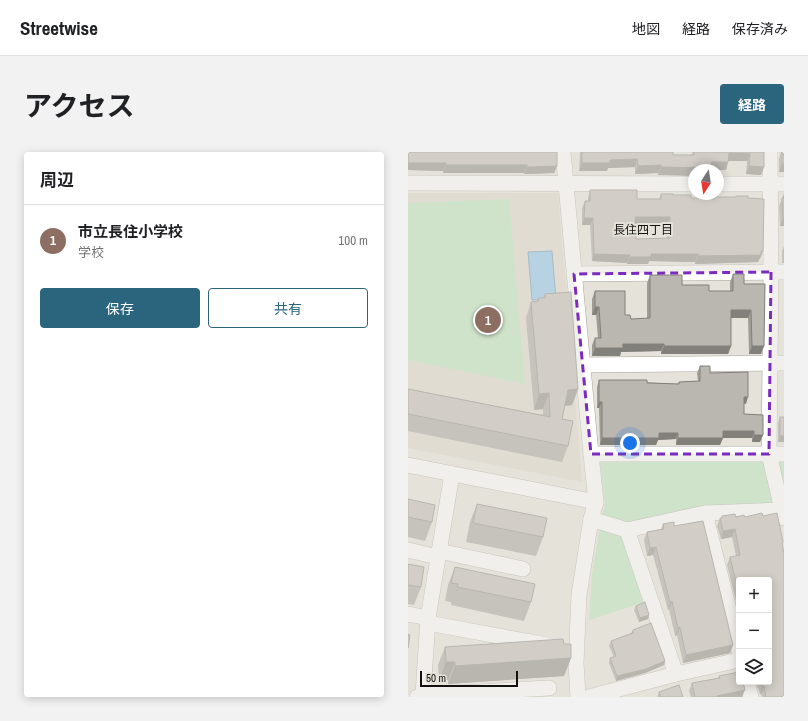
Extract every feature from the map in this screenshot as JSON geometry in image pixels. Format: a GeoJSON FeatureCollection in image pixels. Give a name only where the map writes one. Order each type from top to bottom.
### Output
{"type":"FeatureCollection","features":[{"type":"Feature","properties":{"kind":"street"},"geometry":{"type":"LineString","coordinates":[[563,152],[596,502],[591,519],[579,595],[576,650],[578,697]]}},
{"type":"Feature","properties":{"kind":"street"},"geometry":{"type":"LineString","coordinates":[[591,519],[627,530],[705,514],[783,512],[769,454],[777,363],[777,184],[770,152]]}},
{"type":"Feature","properties":{"kind":"street"},"geometry":{"type":"LineString","coordinates":[[408,183],[688,184]]}},
{"type":"Feature","properties":{"kind":"street"},"geometry":{"type":"LineString","coordinates":[[724,184],[777,184]]}},
{"type":"Feature","properties":{"kind":"street"},"geometry":{"type":"LineString","coordinates":[[574,274],[777,272]]}},
{"type":"Feature","properties":{"kind":"street"},"geometry":{"type":"LineString","coordinates":[[582,365],[777,363]]}},
{"type":"Feature","properties":{"kind":"street"},"geometry":{"type":"LineString","coordinates":[[591,454],[784,454]]}},
{"type":"Feature","properties":{"kind":"street"},"geometry":{"type":"LineString","coordinates":[[408,465],[596,502]]}},
{"type":"Feature","properties":{"kind":"street"},"geometry":{"type":"LineString","coordinates":[[421,696],[428,621],[452,474]]}},
{"type":"Feature","properties":{"kind":"street"},"geometry":{"type":"LineString","coordinates":[[705,514],[739,649]]}},
{"type":"Feature","properties":{"kind":"street"},"geometry":{"type":"LineString","coordinates":[[627,530],[676,674]]}},
{"type":"Feature","properties":{"kind":"street"},"geometry":{"type":"LineString","coordinates":[[408,550],[524,569]]}},
{"type":"Feature","properties":{"kind":"street"},"geometry":{"type":"LineString","coordinates":[[408,614],[428,621],[576,650]]}},
{"type":"Feature","properties":{"kind":"street"},"geometry":{"type":"LineString","coordinates":[[589,697],[676,674],[736,661]]}},
{"type":"Feature","properties":{"kind":"street"},"geometry":{"type":"LineString","coordinates":[[748,685],[751,697]]}},
{"type":"Feature","properties":{"kind":"street"},"geometry":{"type":"LineString","coordinates":[[408,692],[421,696],[549,688]]}},
{"type":"Feature","properties":{"kind":"highlighted area"},"geometry":{"type":"Polygon","coordinates":[[[771,272],[769,454],[591,454],[574,274],[771,272]]]}},
{"type":"Feature","properties":{"kind":"shaded area"},"geometry":{"type":"Polygon","coordinates":[[[408,193],[558,193],[582,482],[408,448],[408,193]]]}},
{"type":"Feature","properties":{"kind":"green space"},"geometry":{"type":"Polygon","coordinates":[[[509,199],[525,384],[408,360],[408,203],[509,199]]]}},
{"type":"Feature","properties":{"kind":"green space"},"geometry":{"type":"Polygon","coordinates":[[[600,457],[784,460],[784,506],[627,527],[600,518],[605,507],[600,457]]]}},
{"type":"Feature","properties":{"kind":"green space"},"geometry":{"type":"Polygon","coordinates":[[[600,526],[624,533],[648,601],[589,620],[592,575],[600,526]]]}},
{"type":"Feature","properties":{"kind":"water"},"geometry":{"type":"Polygon","coordinates":[[[552,251],[556,299],[532,300],[528,252],[552,251]]]}},
{"type":"Feature","properties":{"kind":"building"},"geometry":{"type":"Polygon","coordinates":[[[408,152],[557,152],[557,166],[527,167],[527,165],[446,165],[446,163],[408,163],[408,152]]]}},
{"type":"Feature","properties":{"kind":"building"},"geometry":{"type":"Polygon","coordinates":[[[582,152],[673,152],[673,155],[694,155],[694,152],[764,152],[764,167],[749,166],[750,154],[729,153],[728,162],[688,164],[688,168],[661,167],[661,165],[638,166],[637,159],[610,160],[610,163],[582,163],[582,152]]]}},
{"type":"Feature","properties":{"kind":"building"},"geometry":{"type":"Polygon","coordinates":[[[782,152],[784,152],[784,164],[782,164],[782,152]]]}},
{"type":"Feature","properties":{"kind":"building"},"geometry":{"type":"Polygon","coordinates":[[[590,190],[637,190],[637,199],[661,199],[661,194],[673,194],[688,195],[688,200],[724,200],[724,197],[736,196],[748,196],[748,198],[764,199],[763,251],[761,251],[761,255],[698,256],[698,254],[651,254],[651,257],[594,254],[593,218],[584,218],[585,201],[590,201],[590,190]],[[635,217],[636,239],[670,238],[670,217],[635,217]]]}},
{"type":"Feature","properties":{"kind":"building"},"geometry":{"type":"Polygon","coordinates":[[[782,198],[784,198],[784,218],[783,218],[782,198]]]}},
{"type":"Feature","properties":{"kind":"building"},"geometry":{"type":"Polygon","coordinates":[[[733,274],[744,274],[744,284],[765,284],[764,346],[752,346],[751,310],[731,310],[731,346],[664,346],[664,344],[623,344],[623,348],[595,348],[595,338],[601,338],[599,307],[595,307],[595,291],[625,291],[625,315],[630,315],[631,319],[650,318],[650,275],[682,275],[682,285],[709,285],[709,291],[733,291],[733,274]]]}},
{"type":"Feature","properties":{"kind":"building"},"geometry":{"type":"Polygon","coordinates":[[[571,292],[578,389],[568,390],[562,419],[573,421],[568,446],[408,414],[408,389],[550,417],[549,393],[539,394],[531,302],[539,301],[538,298],[545,298],[545,294],[571,292]]]}},
{"type":"Feature","properties":{"kind":"building"},"geometry":{"type":"Polygon","coordinates":[[[700,366],[710,366],[710,373],[748,372],[748,397],[744,397],[744,414],[763,415],[763,435],[754,435],[754,431],[723,431],[723,438],[678,438],[678,433],[659,433],[659,438],[602,438],[602,402],[599,402],[599,380],[647,380],[647,383],[679,384],[679,382],[700,381],[700,366]]]}},
{"type":"Feature","properties":{"kind":"building"},"geometry":{"type":"Polygon","coordinates":[[[780,417],[784,417],[784,436],[780,436],[780,417]]]}},
{"type":"Feature","properties":{"kind":"building"},"geometry":{"type":"Polygon","coordinates":[[[408,499],[435,505],[432,522],[408,517],[408,499]]]}},
{"type":"Feature","properties":{"kind":"building"},"geometry":{"type":"Polygon","coordinates":[[[477,504],[547,518],[543,537],[473,523],[477,504]]]}},
{"type":"Feature","properties":{"kind":"building"},"geometry":{"type":"Polygon","coordinates":[[[762,513],[763,516],[777,513],[784,554],[784,697],[766,697],[764,686],[762,687],[762,685],[772,685],[772,577],[736,577],[736,582],[730,557],[740,555],[735,529],[723,531],[720,518],[722,518],[722,516],[735,514],[736,517],[744,515],[745,517],[762,513]]]}},
{"type":"Feature","properties":{"kind":"building"},"geometry":{"type":"Polygon","coordinates":[[[703,521],[733,645],[686,655],[680,627],[678,628],[672,601],[670,602],[656,547],[650,548],[647,532],[664,529],[663,524],[674,522],[674,526],[703,521]]]}},
{"type":"Feature","properties":{"kind":"building"},"geometry":{"type":"Polygon","coordinates":[[[408,564],[424,567],[421,587],[408,585],[408,564]]]}},
{"type":"Feature","properties":{"kind":"building"},"geometry":{"type":"Polygon","coordinates":[[[455,567],[535,584],[531,602],[457,587],[458,584],[451,583],[455,567]]]}},
{"type":"Feature","properties":{"kind":"building"},"geometry":{"type":"Polygon","coordinates":[[[645,602],[649,615],[640,618],[636,606],[645,602]]]}},
{"type":"Feature","properties":{"kind":"building"},"geometry":{"type":"Polygon","coordinates":[[[651,623],[665,661],[646,669],[617,676],[610,658],[616,656],[611,641],[633,633],[633,630],[651,623]]]}},
{"type":"Feature","properties":{"kind":"building"},"geometry":{"type":"Polygon","coordinates":[[[408,634],[410,635],[408,648],[408,634]]]}},
{"type":"Feature","properties":{"kind":"building"},"geometry":{"type":"Polygon","coordinates":[[[563,639],[564,644],[571,644],[571,658],[455,666],[455,662],[446,662],[445,647],[563,639]]]}},
{"type":"Feature","properties":{"kind":"building"},"geometry":{"type":"Polygon","coordinates":[[[736,673],[736,685],[744,685],[745,690],[717,696],[718,697],[695,697],[692,683],[720,678],[719,676],[736,673]]]}},
{"type":"Feature","properties":{"kind":"building"},"geometry":{"type":"Polygon","coordinates":[[[679,685],[683,697],[661,697],[659,692],[679,685]]]}},
{"type":"Feature","properties":{"kind":"place","name":"市立長住小学校"},"geometry":{"type":"Point","coordinates":[488,320]}},
{"type":"Feature","properties":{"kind":"district","name":"長住四丁目"},"geometry":{"type":"Point","coordinates":[643,230]}}]}
